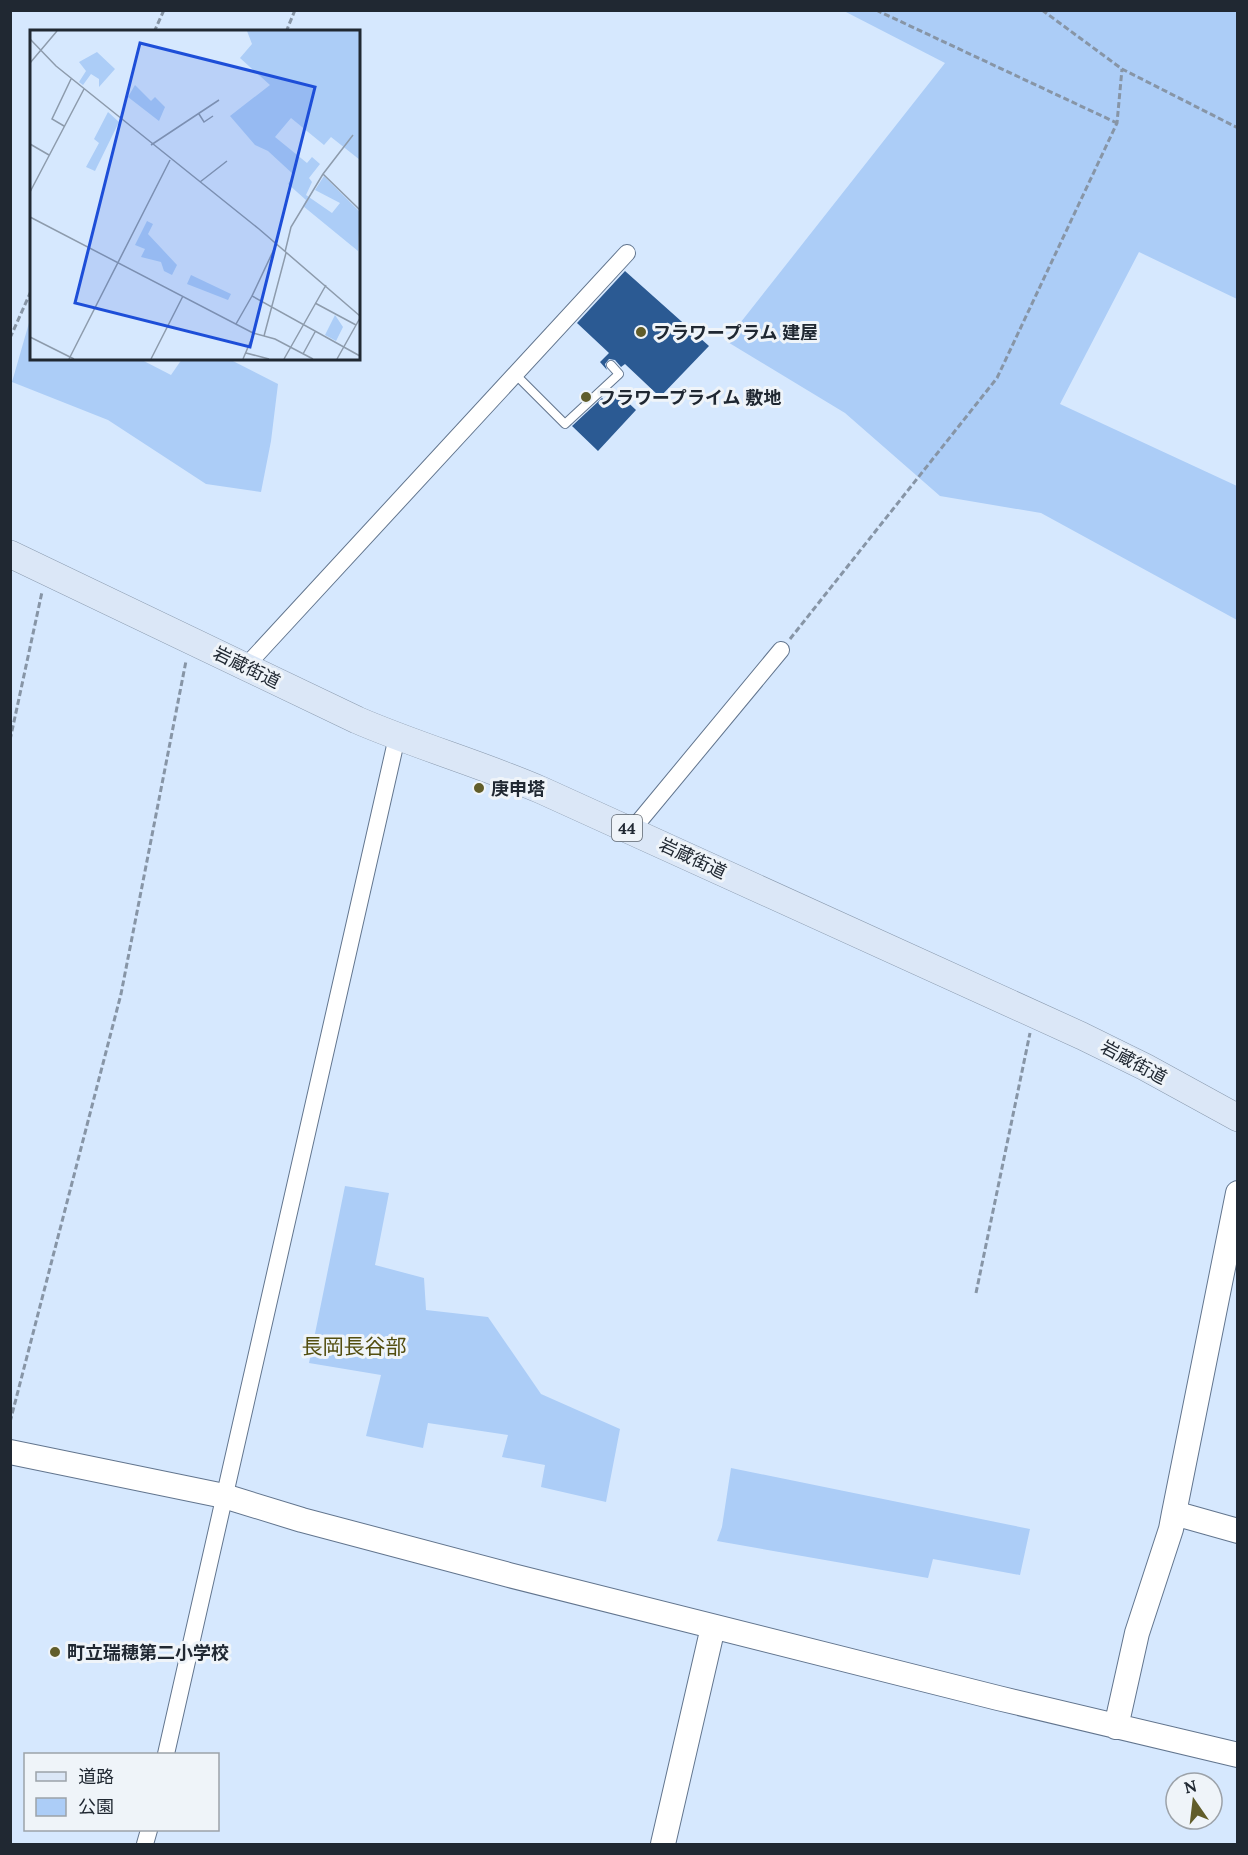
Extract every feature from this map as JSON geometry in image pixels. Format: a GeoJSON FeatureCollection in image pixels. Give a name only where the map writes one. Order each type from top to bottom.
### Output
{"type":"FeatureCollection","features":[{"type":"Feature","properties":{"kind":"main road","name":"岩蔵街道"},"geometry":{"type":"LineString","coordinates":[[10,554],[397,737],[509,776],[1034,1014],[1114,1051],[1238,1118]]}},
{"type":"Feature","properties":{"kind":"street"},"geometry":{"type":"LineString","coordinates":[[246,666],[627,252]]}},
{"type":"Feature","properties":{"kind":"street"},"geometry":{"type":"LineString","coordinates":[[632,830],[781,650]]}},
{"type":"Feature","properties":{"kind":"street"},"geometry":{"type":"LineString","coordinates":[[166,1753],[397,737]]}},
{"type":"Feature","properties":{"kind":"street"},"geometry":{"type":"LineString","coordinates":[[1116,1727],[1127,1670],[1171,1529],[1238,1193]]}},
{"type":"Feature","properties":{"kind":"street"},"geometry":{"type":"LineString","coordinates":[[10,1452],[225,1496],[302,1521],[713,1627],[1238,1755]]}},
{"type":"Feature","properties":{"kind":"street"},"geometry":{"type":"LineString","coordinates":[[1174,1513],[1238,1531]]}},
{"type":"Feature","properties":{"kind":"street"},"geometry":{"type":"LineString","coordinates":[[663,1845],[713,1627]]}},
{"type":"Feature","properties":{"kind":"lane"},"geometry":{"type":"LineString","coordinates":[[515,374],[566,424],[619,374],[610,365]]}},
{"type":"Feature","properties":{"kind":"path"},"geometry":{"type":"LineString","coordinates":[[155,30],[164,10]]}},
{"type":"Feature","properties":{"kind":"path"},"geometry":{"type":"LineString","coordinates":[[286,30],[295,10]]}},
{"type":"Feature","properties":{"kind":"path"},"geometry":{"type":"LineString","coordinates":[[876,10],[1117,123]]}},
{"type":"Feature","properties":{"kind":"path"},"geometry":{"type":"LineString","coordinates":[[1042,10],[1122,69],[1238,128]]}},
{"type":"Feature","properties":{"kind":"path"},"geometry":{"type":"LineString","coordinates":[[781,650],[997,378],[1117,123],[1122,69]]}},
{"type":"Feature","properties":{"kind":"path"},"geometry":{"type":"LineString","coordinates":[[10,338],[30,293]]}},
{"type":"Feature","properties":{"kind":"path"},"geometry":{"type":"LineString","coordinates":[[10,740],[46,571]]}},
{"type":"Feature","properties":{"kind":"path"},"geometry":{"type":"LineString","coordinates":[[10,1422],[121,994],[190,640]]}},
{"type":"Feature","properties":{"kind":"path"},"geometry":{"type":"LineString","coordinates":[[976,1293],[1034,1014]]}},
{"type":"Feature","properties":{"kind":"green space"},"geometry":{"type":"Polygon","coordinates":[[[844,11],[1237,11],[1237,299],[1139,252],[1060,404],[1237,486],[1237,620],[1041,513],[940,496],[845,413],[726,341],[945,63],[844,11]]]}},
{"type":"Feature","properties":{"kind":"green space"},"geometry":{"type":"Polygon","coordinates":[[[30,319],[30,360],[142,360],[171,375],[181,360],[231,360],[278,384],[271,441],[261,492],[206,484],[108,420],[12,382],[30,319]]]}},
{"type":"Feature","properties":{"kind":"green space"},"geometry":{"type":"Polygon","coordinates":[[[345,1186],[389,1193],[375,1265],[424,1278],[426,1310],[488,1317],[541,1394],[620,1429],[606,1502],[541,1487],[545,1465],[502,1457],[508,1435],[428,1423],[423,1448],[366,1436],[381,1375],[309,1363],[345,1186]]]}},
{"type":"Feature","properties":{"kind":"green space"},"geometry":{"type":"Polygon","coordinates":[[[731,1468],[1030,1529],[1020,1575],[933,1559],[928,1578],[717,1541],[722,1527],[731,1468]]]}},
{"type":"Feature","properties":{"kind":"building","name":"フラワープラム 建屋"},"geometry":{"type":"Polygon","coordinates":[[[625,271],[709,346],[660,397],[625,364],[621,367],[615,360],[609,359],[605,364],[607,370],[600,362],[609,353],[577,323],[625,271]]]}},
{"type":"Feature","properties":{"kind":"building"},"geometry":{"type":"Polygon","coordinates":[[[619,394],[636,410],[598,451],[572,426],[602,398],[609,405],[619,394]]]}},
{"type":"Feature","properties":{"kind":"place","name":"フラワープラム 建屋"},"geometry":{"type":"Point","coordinates":[641,332]}},
{"type":"Feature","properties":{"kind":"place","name":"フラワープライム 敷地"},"geometry":{"type":"Point","coordinates":[586,397]}},
{"type":"Feature","properties":{"kind":"place","name":"庚申塔"},"geometry":{"type":"Point","coordinates":[479,788]}},
{"type":"Feature","properties":{"kind":"place","name":"町立瑞穂第二小学校"},"geometry":{"type":"Point","coordinates":[55,1652]}},
{"type":"Feature","properties":{"kind":"district","name":"長岡長谷部"},"geometry":{"type":"Point","coordinates":[354,1346]}}]}
